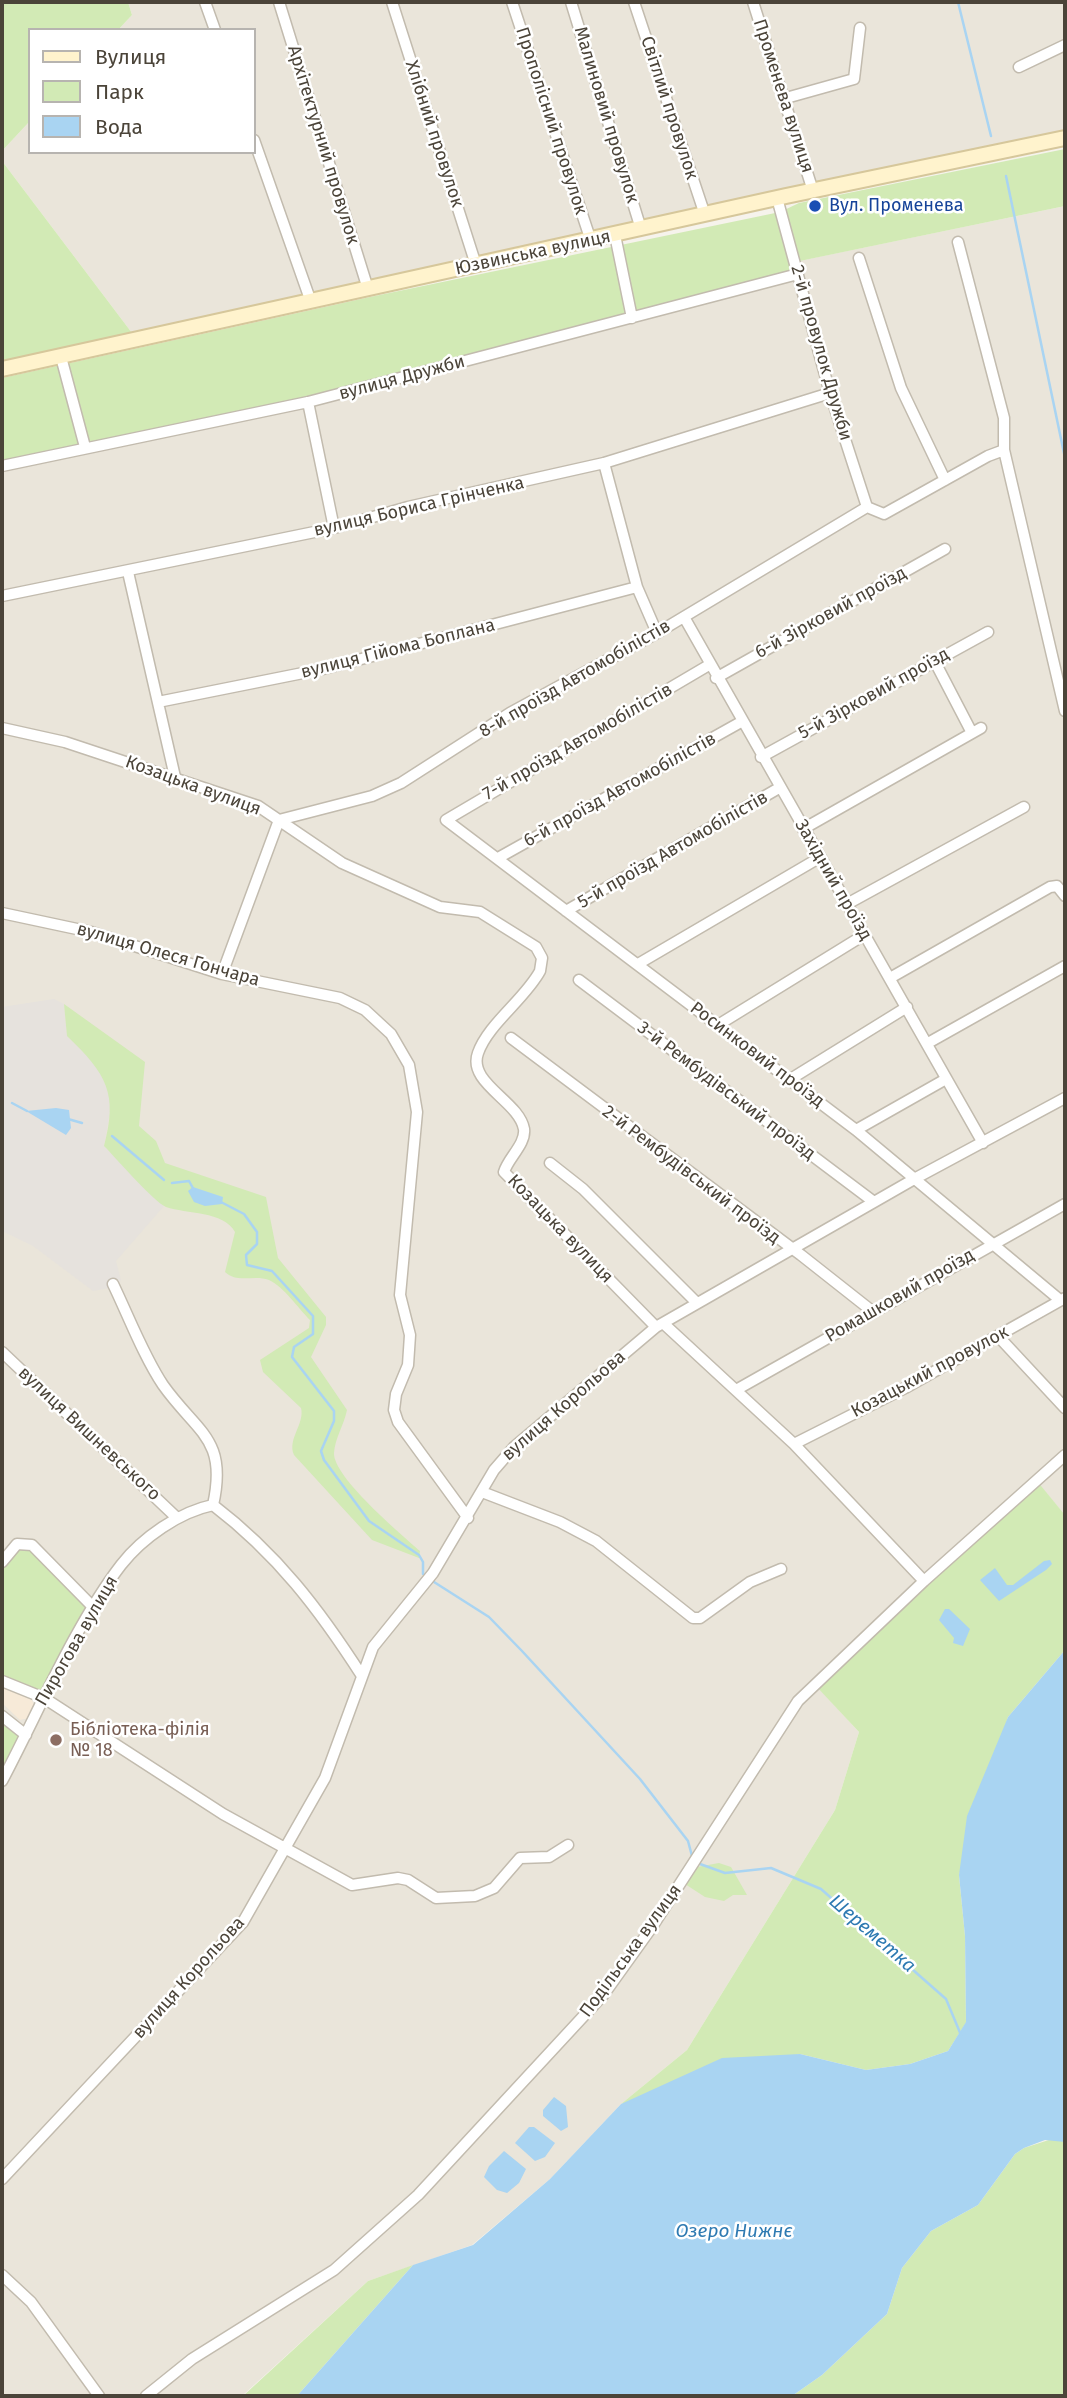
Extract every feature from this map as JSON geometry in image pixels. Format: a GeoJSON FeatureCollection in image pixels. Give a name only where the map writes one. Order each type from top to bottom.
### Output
{"type":"FeatureCollection","features":[{"type":"Feature","properties":{"kind":"main road","name":"Юзвинська вулиця"},"geometry":{"type":"LineString","coordinates":[[2,369],[777,198],[1065,138]]}},
{"type":"Feature","properties":{"kind":"street"},"geometry":{"type":"LineString","coordinates":[[205,2],[214,28]]}},
{"type":"Feature","properties":{"kind":"street","name":"Архітектурний провулок"},"geometry":{"type":"LineString","coordinates":[[279,2],[368,289]]}},
{"type":"Feature","properties":{"kind":"street","name":"Хлібний провулок"},"geometry":{"type":"LineString","coordinates":[[392,2],[476,265]]}},
{"type":"Feature","properties":{"kind":"street","name":"Прополісний провулок"},"geometry":{"type":"LineString","coordinates":[[512,2],[591,241]]}},
{"type":"Feature","properties":{"kind":"street","name":"Малиновий провулок"},"geometry":{"type":"LineString","coordinates":[[571,2],[641,229]]}},
{"type":"Feature","properties":{"kind":"street","name":"Світлий провулок"},"geometry":{"type":"LineString","coordinates":[[634,2],[705,215]]}},
{"type":"Feature","properties":{"kind":"street","name":"Променева вулиця"},"geometry":{"type":"LineString","coordinates":[[753,2],[786,98],[813,191]]}},
{"type":"Feature","properties":{"kind":"street"},"geometry":{"type":"LineString","coordinates":[[786,98],[854,79],[860,28]]}},
{"type":"Feature","properties":{"kind":"street"},"geometry":{"type":"LineString","coordinates":[[1019,67],[1065,45]]}},
{"type":"Feature","properties":{"kind":"street"},"geometry":{"type":"LineString","coordinates":[[256,146],[311,302]]}},
{"type":"Feature","properties":{"kind":"street","name":"2-й провулок Дружби"},"geometry":{"type":"LineString","coordinates":[[777,198],[830,393],[867,507]]}},
{"type":"Feature","properties":{"kind":"street"},"geometry":{"type":"LineString","coordinates":[[615,235],[632,318]]}},
{"type":"Feature","properties":{"kind":"street"},"geometry":{"type":"LineString","coordinates":[[958,242],[1004,418],[1004,450],[1065,711]]}},
{"type":"Feature","properties":{"kind":"street"},"geometry":{"type":"LineString","coordinates":[[859,258],[901,388],[945,480]]}},
{"type":"Feature","properties":{"kind":"street","name":"вулиця Дружби"},"geometry":{"type":"LineString","coordinates":[[2,466],[308,402],[798,274]]}},
{"type":"Feature","properties":{"kind":"street"},"geometry":{"type":"LineString","coordinates":[[61,356],[85,447]]}},
{"type":"Feature","properties":{"kind":"street","name":"вулиця Бориса Грінченка"},"geometry":{"type":"LineString","coordinates":[[2,596],[334,528],[408,507],[604,463],[830,393]]}},
{"type":"Feature","properties":{"kind":"street"},"geometry":{"type":"LineString","coordinates":[[308,402],[334,528]]}},
{"type":"Feature","properties":{"kind":"street","name":"8-й проїзд Автомобілістів"},"geometry":{"type":"LineString","coordinates":[[279,820],[372,796],[401,783],[510,713],[657,633],[867,507],[884,514],[1004,450]]}},
{"type":"Feature","properties":{"kind":"street"},"geometry":{"type":"LineString","coordinates":[[604,463],[637,587],[657,633]]}},
{"type":"Feature","properties":{"kind":"street","name":"6-й Зірковий проїзд"},"geometry":{"type":"LineString","coordinates":[[716,678],[945,549]]}},
{"type":"Feature","properties":{"kind":"street"},"geometry":{"type":"LineString","coordinates":[[128,572],[174,777]]}},
{"type":"Feature","properties":{"kind":"street","name":"вулиця Гійома Боплана"},"geometry":{"type":"LineString","coordinates":[[158,702],[323,669],[637,587]]}},
{"type":"Feature","properties":{"kind":"street","name":"Західний проїзд"},"geometry":{"type":"LineString","coordinates":[[684,617],[741,722],[928,1043],[983,1143]]}},
{"type":"Feature","properties":{"kind":"street","name":"5-й Зірковий проїзд"},"geometry":{"type":"LineString","coordinates":[[761,757],[988,632]]}},
{"type":"Feature","properties":{"kind":"street"},"geometry":{"type":"LineString","coordinates":[[803,830],[976,731],[934,660]]}},
{"type":"Feature","properties":{"kind":"street","name":"7-й проїзд Автомобілістів"},"geometry":{"type":"LineString","coordinates":[[446,820],[709,665]]}},
{"type":"Feature","properties":{"kind":"street","name":"6-й проїзд Автомобілістів"},"geometry":{"type":"LineString","coordinates":[[498,858],[741,722]]}},
{"type":"Feature","properties":{"kind":"street","name":"Козацька вулиця"},"geometry":{"type":"LineString","coordinates":[[2,728],[58,740],[253,804],[342,863],[440,907],[476,910],[539,950],[542,962],[537,977],[484,1042],[476,1060],[478,1070],[520,1118],[524,1130],[521,1142],[504,1172],[659,1325],[736,1390],[794,1444],[924,1581]]}},
{"type":"Feature","properties":{"kind":"street","name":"5-й проїзд Автомобілістів"},"geometry":{"type":"LineString","coordinates":[[566,911],[779,788]]}},
{"type":"Feature","properties":{"kind":"street"},"geometry":{"type":"LineString","coordinates":[[847,904],[1024,807]]}},
{"type":"Feature","properties":{"kind":"street"},"geometry":{"type":"LineString","coordinates":[[222,974],[279,820]]}},
{"type":"Feature","properties":{"kind":"street","name":"Росинковий проїзд"},"geometry":{"type":"LineString","coordinates":[[446,820],[856,1130],[1063,1299]]}},
{"type":"Feature","properties":{"kind":"street"},"geometry":{"type":"LineString","coordinates":[[638,964],[819,858]]}},
{"type":"Feature","properties":{"kind":"street"},"geometry":{"type":"LineString","coordinates":[[890,978],[1050,887],[1057,886],[1065,895]]}},
{"type":"Feature","properties":{"kind":"street","name":"вулиця Олеся Гончара"},"geometry":{"type":"LineString","coordinates":[[2,913],[90,932],[222,974],[313,991],[351,1002],[385,1027],[403,1053],[414,1082],[417,1112],[400,1295],[410,1335],[408,1365],[396,1394],[394,1410],[398,1422],[468,1518]]}},
{"type":"Feature","properties":{"kind":"street"},"geometry":{"type":"LineString","coordinates":[[718,1025],[864,935]]}},
{"type":"Feature","properties":{"kind":"street"},"geometry":{"type":"LineString","coordinates":[[928,1043],[1065,966]]}},
{"type":"Feature","properties":{"kind":"street","name":"3-й Рембудівський проїзд"},"geometry":{"type":"LineString","coordinates":[[579,980],[874,1202]]}},
{"type":"Feature","properties":{"kind":"street"},"geometry":{"type":"LineString","coordinates":[[789,1080],[907,1007]]}},
{"type":"Feature","properties":{"kind":"street","name":"2-й Рембудівський проїзд"},"geometry":{"type":"LineString","coordinates":[[511,1038],[872,1311]]}},
{"type":"Feature","properties":{"kind":"street"},"geometry":{"type":"LineString","coordinates":[[856,1130],[946,1079]]}},
{"type":"Feature","properties":{"kind":"street","name":"вулиця Корольова"},"geometry":{"type":"LineString","coordinates":[[2,2179],[235,1932],[286,1850],[331,1766],[377,1640],[433,1573],[494,1470],[526,1435],[659,1325],[916,1178],[1065,1098]]}},
{"type":"Feature","properties":{"kind":"street"},"geometry":{"type":"LineString","coordinates":[[550,1163],[583,1189],[697,1303]]}},
{"type":"Feature","properties":{"kind":"street","name":"Ромашковий проїзд"},"geometry":{"type":"LineString","coordinates":[[736,1390],[1065,1204]]}},
{"type":"Feature","properties":{"kind":"street"},"geometry":{"type":"LineString","coordinates":[[113,1284],[162,1384],[201,1429],[215,1452],[220,1472],[213,1505],[250,1535],[320,1610],[362,1676]]}},
{"type":"Feature","properties":{"kind":"street","name":"Козацький провулок"},"geometry":{"type":"LineString","coordinates":[[794,1444],[905,1388],[1063,1299]]}},
{"type":"Feature","properties":{"kind":"street"},"geometry":{"type":"LineString","coordinates":[[998,1336],[1065,1408]]}},
{"type":"Feature","properties":{"kind":"street","name":"вулиця Вишневського"},"geometry":{"type":"LineString","coordinates":[[2,1352],[176,1517]]}},
{"type":"Feature","properties":{"kind":"street","name":"Подільська вулиця"},"geometry":{"type":"LineString","coordinates":[[146,2396],[192,2359],[334,2270],[418,2195],[604,1994],[652,1927],[798,1701],[924,1581],[1065,1455]]}},
{"type":"Feature","properties":{"kind":"street"},"geometry":{"type":"LineString","coordinates":[[482,1492],[560,1522],[596,1541],[693,1618],[700,1618],[750,1582],[781,1569]]}},
{"type":"Feature","properties":{"kind":"street","name":"Пирогова вулиця"},"geometry":{"type":"LineString","coordinates":[[2,1780],[94,1608],[122,1565],[176,1517],[213,1505]]}},
{"type":"Feature","properties":{"kind":"street"},"geometry":{"type":"LineString","coordinates":[[2,1562],[17,1544],[32,1545],[94,1608]]}},
{"type":"Feature","properties":{"kind":"street"},"geometry":{"type":"LineString","coordinates":[[2,1681],[44,1698],[223,1814],[352,1885],[403,1878],[429,1895],[449,1899],[490,1891],[520,1857],[550,1857],[568,1845]]}},
{"type":"Feature","properties":{"kind":"street"},"geometry":{"type":"LineString","coordinates":[[2,1716],[26,1735]]}},
{"type":"Feature","properties":{"kind":"street"},"geometry":{"type":"LineString","coordinates":[[2,2274],[31,2302],[99,2396]]}},
{"type":"Feature","properties":{"kind":"shaded area"},"geometry":{"type":"Polygon","coordinates":[[[128,2],[1065,2],[1065,130],[615,231],[132,333],[2,161],[2,151],[28,123],[28,154],[256,154],[256,28],[120,28],[132,15],[128,2]]]}},
{"type":"Feature","properties":{"kind":"shaded area"},"geometry":{"type":"Polygon","coordinates":[[[1065,206],[1065,1515],[1037,1482],[816,1685],[859,1732],[835,1810],[687,2050],[621,2104],[550,2179],[472,2245],[368,2281],[242,2396],[2,2396],[2,465],[794,262],[1065,206]]]}},
{"type":"Feature","properties":{"kind":"shaded area"},"geometry":{"type":"Polygon","coordinates":[[[54,999],[64,1004],[67,1036],[91,1058],[105,1079],[112,1100],[104,1146],[164,1206],[116,1261],[121,1280],[115,1287],[93,1291],[33,1246],[2,1231],[2,1007],[54,999]]]}},
{"type":"Feature","properties":{"kind":"shaded area"},"geometry":{"type":"Polygon","coordinates":[[[2,1686],[30,1695],[35,1708],[29,1718],[20,1720],[2,1703],[2,1686]]]}},
{"type":"Feature","properties":{"kind":"green space"},"geometry":{"type":"Polygon","coordinates":[[[2,2],[128,2],[132,15],[120,28],[28,28],[28,123],[2,151],[2,2]]]}},
{"type":"Feature","properties":{"kind":"green space"},"geometry":{"type":"Polygon","coordinates":[[[1065,149],[1065,206],[795,262],[798,274],[308,402],[2,465],[2,378],[370,297],[780,212],[799,203],[1065,149]]]}},
{"type":"Feature","properties":{"kind":"green space"},"geometry":{"type":"Polygon","coordinates":[[[2,161],[132,333],[2,361],[2,161]]]}},
{"type":"Feature","properties":{"kind":"green space"},"geometry":{"type":"Polygon","coordinates":[[[64,1004],[145,1062],[139,1126],[156,1141],[165,1163],[266,1197],[278,1258],[326,1317],[326,1325],[311,1357],[347,1410],[335,1447],[337,1463],[344,1476],[370,1505],[420,1551],[419,1558],[372,1540],[294,1455],[292,1449],[301,1420],[301,1408],[263,1372],[260,1360],[309,1328],[310,1320],[275,1283],[258,1278],[230,1276],[225,1272],[235,1232],[230,1225],[204,1214],[166,1207],[144,1189],[104,1146],[110,1112],[106,1086],[92,1062],[67,1036],[64,1004]]]}},
{"type":"Feature","properties":{"kind":"green space"},"geometry":{"type":"Polygon","coordinates":[[[1037,1481],[1065,1515],[1065,1650],[1008,1717],[959,1875],[965,1936],[966,2023],[948,2051],[910,2064],[866,2070],[800,2054],[621,2104],[687,2050],[835,1810],[859,1732],[815,1685],[1037,1481]]]}},
{"type":"Feature","properties":{"kind":"green space"},"geometry":{"type":"Polygon","coordinates":[[[24,1542],[94,1608],[44,1698],[2,1681],[2,1562],[24,1542]]]}},
{"type":"Feature","properties":{"kind":"green space"},"geometry":{"type":"Polygon","coordinates":[[[2,1716],[26,1735],[2,1779],[2,1716]]]}},
{"type":"Feature","properties":{"kind":"green space"},"geometry":{"type":"Polygon","coordinates":[[[719,1863],[731,1867],[747,1895],[733,1895],[724,1901],[705,1897],[685,1884],[697,1867],[719,1863]]]}},
{"type":"Feature","properties":{"kind":"green space"},"geometry":{"type":"Polygon","coordinates":[[[1055,2138],[1065,2142],[1065,2396],[792,2396],[822,2375],[887,2314],[902,2268],[931,2231],[978,2205],[1015,2154],[1024,2148],[1055,2138]]]}},
{"type":"Feature","properties":{"kind":"green space"},"geometry":{"type":"Polygon","coordinates":[[[413,2265],[297,2396],[243,2396],[368,2281],[413,2265]]]}},
{"type":"Feature","properties":{"kind":"water"},"geometry":{"type":"Polygon","coordinates":[[[56,1108],[69,1110],[71,1128],[66,1135],[26,1111],[56,1108]]]}},
{"type":"Feature","properties":{"kind":"water"},"geometry":{"type":"Polygon","coordinates":[[[193,1187],[223,1197],[222,1204],[205,1206],[194,1202],[188,1191],[193,1187]]]}},
{"type":"Feature","properties":{"kind":"water"},"geometry":{"type":"Polygon","coordinates":[[[1050,1560],[1052,1564],[1046,1570],[999,1601],[980,1580],[995,1568],[1007,1585],[1013,1585],[1044,1561],[1050,1560]]]}},
{"type":"Feature","properties":{"kind":"water"},"geometry":{"type":"Polygon","coordinates":[[[945,1609],[949,1609],[970,1629],[963,1646],[953,1643],[954,1638],[939,1620],[945,1609]]]}},
{"type":"Feature","properties":{"kind":"water","name":"Озеро Нижнє"},"geometry":{"type":"Polygon","coordinates":[[[1065,1650],[1065,2142],[1045,2140],[1024,2148],[1015,2154],[978,2205],[931,2231],[902,2268],[887,2314],[822,2375],[792,2396],[297,2396],[413,2265],[473,2245],[550,2179],[621,2104],[722,2058],[800,2054],[866,2070],[910,2064],[948,2051],[966,2022],[965,1936],[959,1875],[967,1816],[1008,1717],[1065,1650]]]}},
{"type":"Feature","properties":{"kind":"water"},"geometry":{"type":"Polygon","coordinates":[[[554,2097],[566,2106],[568,2127],[561,2131],[543,2116],[543,2110],[554,2097]]]}},
{"type":"Feature","properties":{"kind":"water"},"geometry":{"type":"Polygon","coordinates":[[[529,2127],[534,2127],[555,2143],[545,2157],[535,2161],[515,2143],[529,2127]]]}},
{"type":"Feature","properties":{"kind":"water"},"geometry":{"type":"Polygon","coordinates":[[[504,2151],[526,2169],[519,2183],[507,2193],[497,2190],[484,2177],[489,2166],[504,2151]]]}},
{"type":"Feature","properties":{"kind":"waterway"},"geometry":{"type":"LineString","coordinates":[[958,2],[991,136]]}},
{"type":"Feature","properties":{"kind":"waterway"},"geometry":{"type":"LineString","coordinates":[[1006,176],[1065,458]]}},
{"type":"Feature","properties":{"kind":"waterway","name":"Шереметка"},"geometry":{"type":"LineString","coordinates":[[12,1103],[27,1111]]}},
{"type":"Feature","properties":{"kind":"waterway","name":"Шереметка"},"geometry":{"type":"LineString","coordinates":[[68,1119],[82,1123]]}},
{"type":"Feature","properties":{"kind":"waterway","name":"Шереметка"},"geometry":{"type":"LineString","coordinates":[[112,1136],[164,1180]]}},
{"type":"Feature","properties":{"kind":"waterway","name":"Шереметка"},"geometry":{"type":"LineString","coordinates":[[172,1183],[189,1181],[194,1190]]}},
{"type":"Feature","properties":{"kind":"waterway","name":"Шереметка"},"geometry":{"type":"LineString","coordinates":[[219,1201],[244,1214],[257,1232],[257,1244],[246,1255],[247,1265],[272,1271],[313,1316],[313,1334],[294,1347],[292,1357],[334,1411],[334,1421],[321,1451],[324,1460],[369,1521],[419,1555],[423,1562],[423,1574]]}},
{"type":"Feature","properties":{"kind":"waterway","name":"Шереметка"},"geometry":{"type":"LineString","coordinates":[[434,1582],[489,1617],[522,1651],[640,1779],[688,1841],[692,1856]]}},
{"type":"Feature","properties":{"kind":"waterway","name":"Шереметка"},"geometry":{"type":"LineString","coordinates":[[700,1864],[725,1873],[771,1868],[821,1889],[946,1999],[961,2035]]}},
{"type":"Feature","properties":{"kind":"place","name":"Вул. Променева"},"geometry":{"type":"Point","coordinates":[815,206]}},
{"type":"Feature","properties":{"kind":"place","name":"Бібліотека-філія № 18"},"geometry":{"type":"Point","coordinates":[56,1740]}}]}
